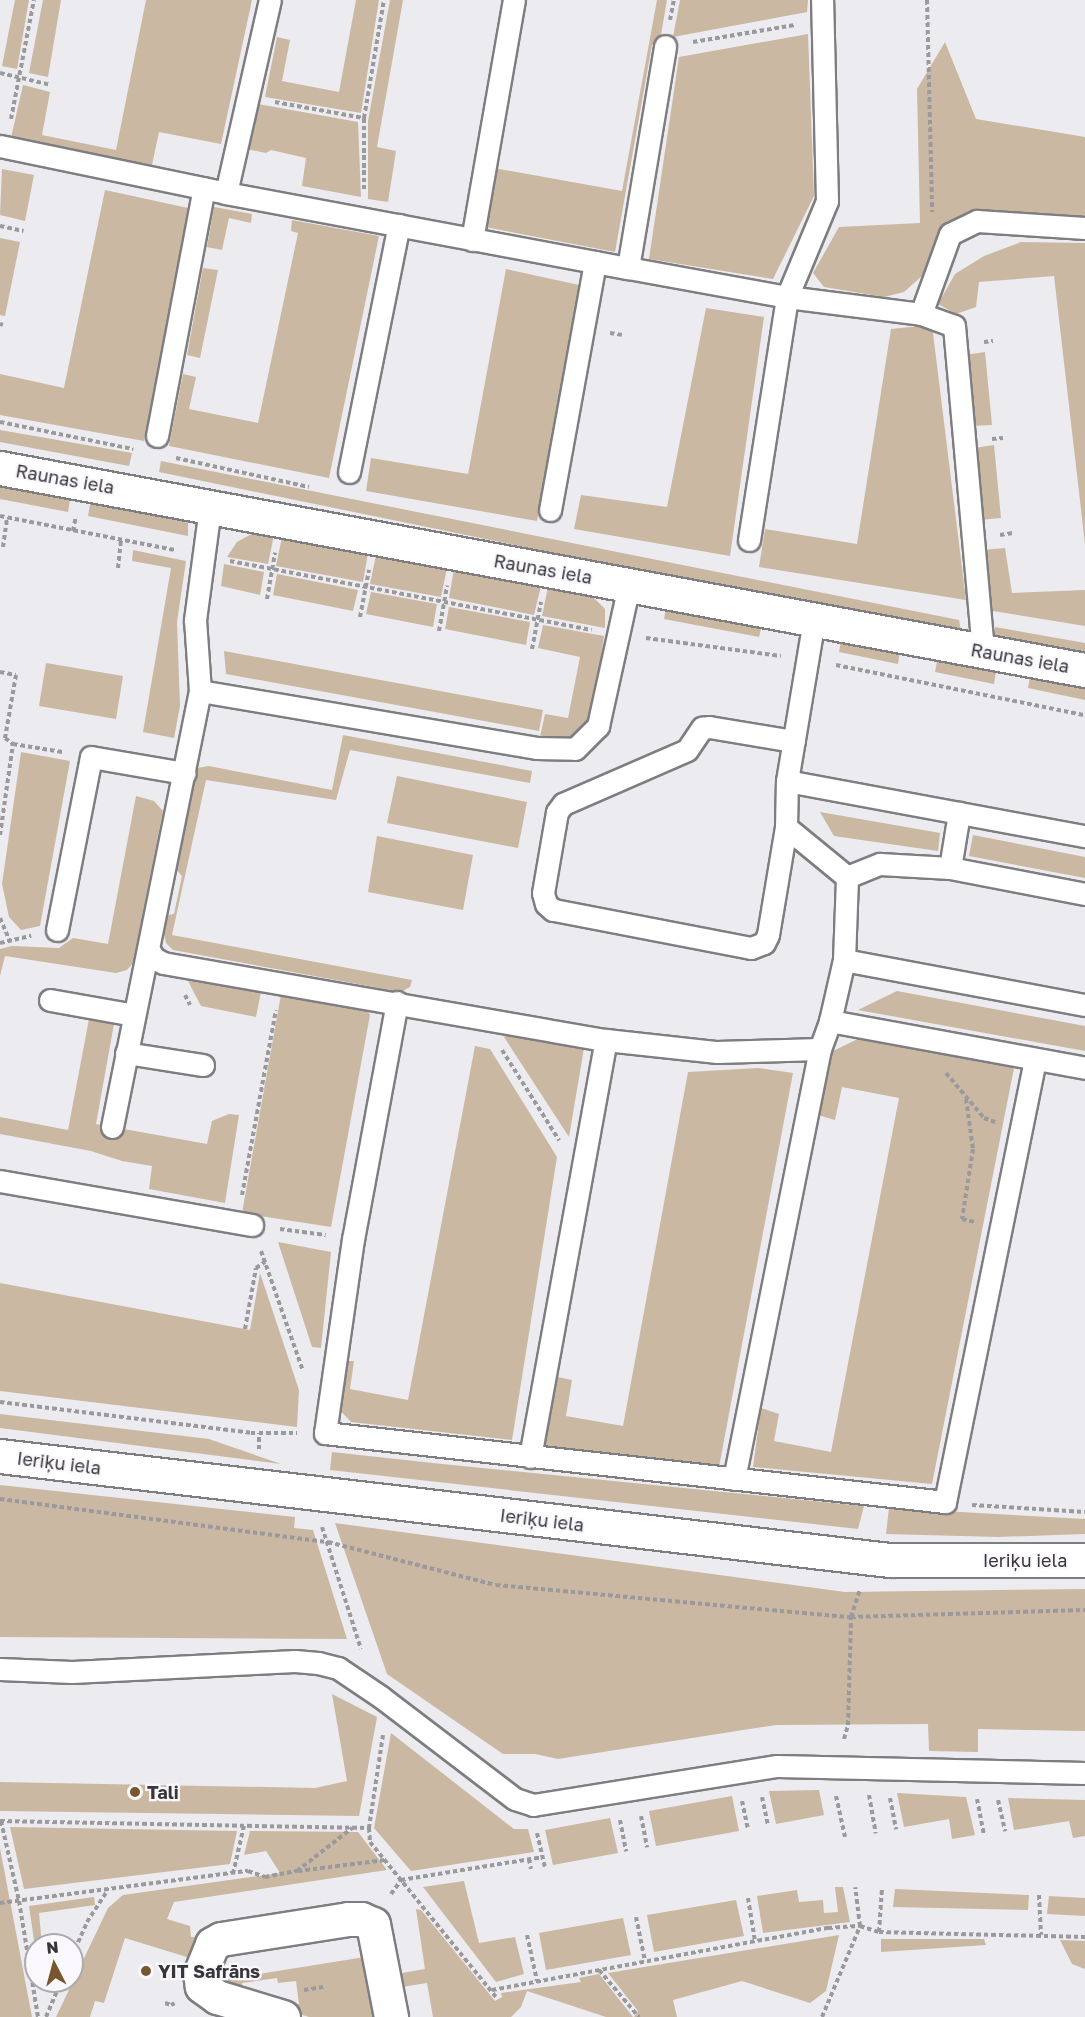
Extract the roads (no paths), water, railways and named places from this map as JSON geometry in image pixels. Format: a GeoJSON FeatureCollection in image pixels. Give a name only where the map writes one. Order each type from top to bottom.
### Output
{"type":"FeatureCollection","features":[{"type":"Feature","properties":{"kind":"street","name":"Raunas iela"},"geometry":{"type":"LineString","coordinates":[[0,468],[1085,670]]}},
{"type":"Feature","properties":{"kind":"street","name":"Ieriķu iela"},"geometry":{"type":"LineString","coordinates":[[0,1456],[868,1558],[1085,1560]]}},
{"type":"Feature","properties":{"kind":"street"},"geometry":{"type":"LineString","coordinates":[[283,2017],[217,1997],[202,1986],[200,1974],[212,1944],[221,1939],[348,1919],[361,1919],[373,1923],[391,2017]]}},
{"type":"Feature","properties":{"kind":"lane"},"geometry":{"type":"LineString","coordinates":[[226,193],[270,0]]}},
{"type":"Feature","properties":{"kind":"lane"},"geometry":{"type":"LineString","coordinates":[[472,240],[514,0]]}},
{"type":"Feature","properties":{"kind":"lane"},"geometry":{"type":"LineString","coordinates":[[749,540],[787,297],[827,201],[823,10]]}},
{"type":"Feature","properties":{"kind":"lane"},"geometry":{"type":"LineString","coordinates":[[628,268],[665,46]]}},
{"type":"Feature","properties":{"kind":"lane"},"geometry":{"type":"LineString","coordinates":[[1,146],[226,193],[472,240],[787,297],[921,314],[954,326],[983,651]]}},
{"type":"Feature","properties":{"kind":"lane"},"geometry":{"type":"LineString","coordinates":[[157,436],[204,188]]}},
{"type":"Feature","properties":{"kind":"lane"},"geometry":{"type":"LineString","coordinates":[[921,314],[950,234],[976,220],[1085,228]]}},
{"type":"Feature","properties":{"kind":"lane"},"geometry":{"type":"LineString","coordinates":[[350,472],[399,225]]}},
{"type":"Feature","properties":{"kind":"lane"},"geometry":{"type":"LineString","coordinates":[[550,510],[595,262]]}},
{"type":"Feature","properties":{"kind":"lane"},"geometry":{"type":"LineString","coordinates":[[112,1127],[200,691],[195,620],[210,507]]}},
{"type":"Feature","properties":{"kind":"lane"},"geometry":{"type":"LineString","coordinates":[[200,691],[536,748],[575,749],[598,726],[629,585]]}},
{"type":"Feature","properties":{"kind":"lane"},"geometry":{"type":"LineString","coordinates":[[794,741],[709,727],[702,728],[687,750],[563,804],[557,812],[543,893],[546,904],[553,910],[751,948],[764,943],[768,935],[786,827],[787,781],[794,741],[808,659],[814,620]]}},
{"type":"Feature","properties":{"kind":"lane"},"geometry":{"type":"LineString","coordinates":[[57,930],[91,757],[185,773]]}},
{"type":"Feature","properties":{"kind":"lane"},"geometry":{"type":"LineString","coordinates":[[787,781],[1085,836]]}},
{"type":"Feature","properties":{"kind":"lane"},"geometry":{"type":"LineString","coordinates":[[950,868],[959,813]]}},
{"type":"Feature","properties":{"kind":"lane"},"geometry":{"type":"LineString","coordinates":[[786,827],[847,876]]}},
{"type":"Feature","properties":{"kind":"lane"},"geometry":{"type":"LineString","coordinates":[[847,876],[880,864],[950,868],[1085,894]]}},
{"type":"Feature","properties":{"kind":"lane"},"geometry":{"type":"LineString","coordinates":[[734,1479],[820,1049],[830,1021],[844,960],[847,876]]}},
{"type":"Feature","properties":{"kind":"lane"},"geometry":{"type":"LineString","coordinates":[[149,950],[154,958],[163,963],[606,1040],[717,1052],[820,1049]]}},
{"type":"Feature","properties":{"kind":"lane"},"geometry":{"type":"LineString","coordinates":[[844,960],[1085,1005]]}},
{"type":"Feature","properties":{"kind":"lane"},"geometry":{"type":"LineString","coordinates":[[50,1000],[134,1015]]}},
{"type":"Feature","properties":{"kind":"lane"},"geometry":{"type":"LineString","coordinates":[[397,1002],[354,1239],[325,1433],[945,1502],[1035,1059]]}},
{"type":"Feature","properties":{"kind":"lane"},"geometry":{"type":"LineString","coordinates":[[830,1021],[1085,1068]]}},
{"type":"Feature","properties":{"kind":"lane"},"geometry":{"type":"LineString","coordinates":[[530,1457],[606,1040]]}},
{"type":"Feature","properties":{"kind":"lane"},"geometry":{"type":"LineString","coordinates":[[126,1053],[203,1065]]}},
{"type":"Feature","properties":{"kind":"lane"},"geometry":{"type":"LineString","coordinates":[[0,1181],[252,1225]]}},
{"type":"Feature","properties":{"kind":"lane"},"geometry":{"type":"LineString","coordinates":[[0,1670],[72,1672],[295,1661],[338,1668],[381,1697],[515,1799],[533,1805],[758,1767],[1085,1773]]}},
{"type":"Feature","properties":{"kind":"place","name":"Tali"},"geometry":{"type":"Point","coordinates":[135,1792]}},
{"type":"Feature","properties":{"kind":"place","name":"YIT Safrāns"},"geometry":{"type":"Point","coordinates":[146,1971]}}]}
